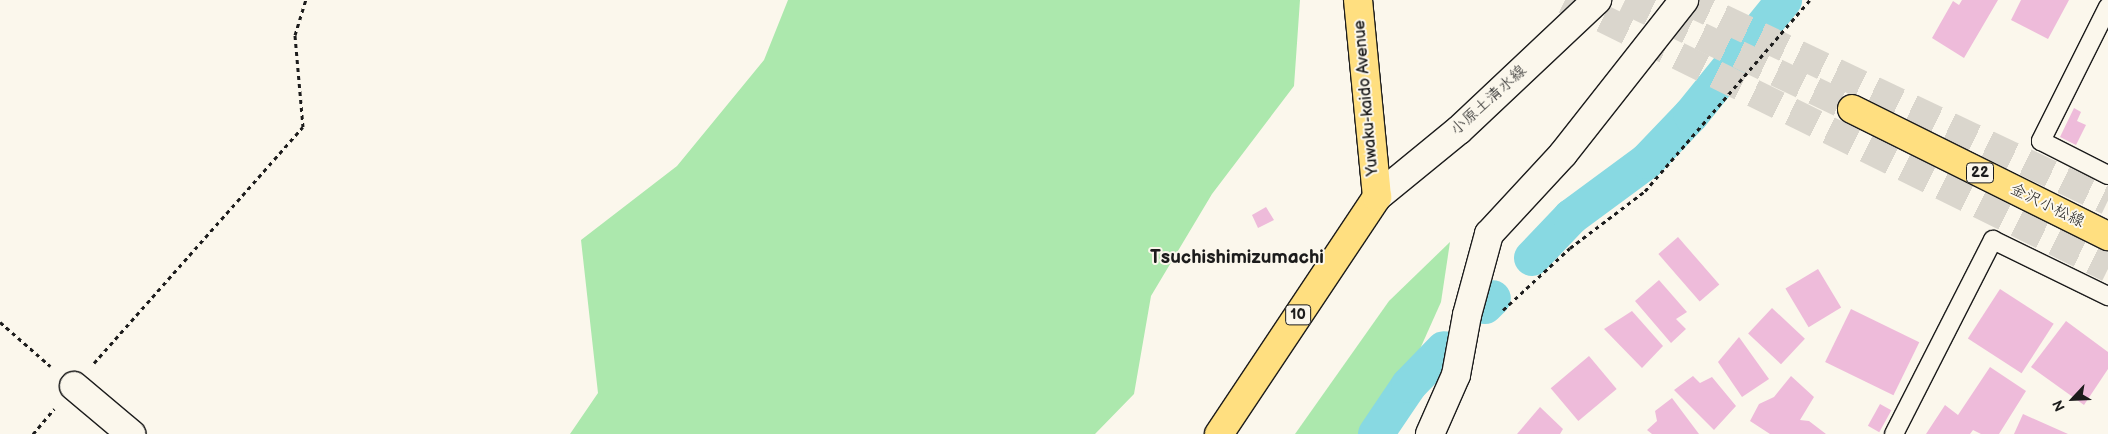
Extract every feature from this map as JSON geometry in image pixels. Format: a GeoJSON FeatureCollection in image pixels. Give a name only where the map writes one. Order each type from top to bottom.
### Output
{"type":"FeatureCollection","features":[{"type":"Feature","properties":{"kind":"main road","name":"Yuwaku-kaido Avenue"},"geometry":{"type":"LineString","coordinates":[[1358,0],[1376,197]]}},
{"type":"Feature","properties":{"kind":"main road","name":"金沢小松線"},"geometry":{"type":"LineString","coordinates":[[1852,109],[2108,236]]}},
{"type":"Feature","properties":{"kind":"main road","name":"10"},"geometry":{"type":"LineString","coordinates":[[1220,434],[1376,197]]}},
{"type":"Feature","properties":{"kind":"street","name":"小原土清水線"},"geometry":{"type":"LineString","coordinates":[[1376,197],[1459,130],[1597,0]]}},
{"type":"Feature","properties":{"kind":"street"},"geometry":{"type":"LineString","coordinates":[[1430,434],[1456,375],[1467,314],[1489,234],[1563,154],[1684,0]]}},
{"type":"Feature","properties":{"kind":"street"},"geometry":{"type":"LineString","coordinates":[[74,386],[131,434]]}},
{"type":"Feature","properties":{"kind":"lane"},"geometry":{"type":"LineString","coordinates":[[2108,7],[2041,142],[2108,175]]}},
{"type":"Feature","properties":{"kind":"lane"},"geometry":{"type":"LineString","coordinates":[[1894,434],[1993,240],[2108,296]]}},
{"type":"Feature","properties":{"kind":"path"},"geometry":{"type":"LineString","coordinates":[[0,322],[74,386],[303,127],[295,35],[306,0]]}},
{"type":"Feature","properties":{"kind":"path"},"geometry":{"type":"LineString","coordinates":[[1500,312],[1570,248],[1645,191],[1810,0]]}},
{"type":"Feature","properties":{"kind":"green space"},"geometry":{"type":"Polygon","coordinates":[[[788,0],[1300,0],[1294,86],[1212,194],[1151,296],[1134,394],[1095,434],[570,434],[598,393],[581,240],[677,166],[764,60],[788,0]]]}},
{"type":"Feature","properties":{"kind":"green space"},"geometry":{"type":"Polygon","coordinates":[[[1450,242],[1441,302],[1382,434],[1295,434],[1389,301],[1450,242]]]}},
{"type":"Feature","properties":{"kind":"building"},"geometry":{"type":"Polygon","coordinates":[[[1962,0],[1998,0],[1964,58],[1932,38],[1953,1],[1959,5],[1962,0]]]}},
{"type":"Feature","properties":{"kind":"building"},"geometry":{"type":"Polygon","coordinates":[[[2021,0],[2069,0],[2048,39],[2011,20],[2021,0]]]}},
{"type":"Feature","properties":{"kind":"building"},"geometry":{"type":"Polygon","coordinates":[[[2074,108],[2081,112],[2077,121],[2086,125],[2076,145],[2060,137],[2074,108]]]}},
{"type":"Feature","properties":{"kind":"building"},"geometry":{"type":"Polygon","coordinates":[[[1266,207],[1274,220],[1258,228],[1252,215],[1266,207]]]}},
{"type":"Feature","properties":{"kind":"building"},"geometry":{"type":"Polygon","coordinates":[[[1678,237],[1719,285],[1700,302],[1658,254],[1678,237]]]}},
{"type":"Feature","properties":{"kind":"building"},"geometry":{"type":"Polygon","coordinates":[[[1818,269],[1841,308],[1809,327],[1785,289],[1818,269]]]}},
{"type":"Feature","properties":{"kind":"building"},"geometry":{"type":"Polygon","coordinates":[[[1659,280],[1687,312],[1676,319],[1686,329],[1671,343],[1635,301],[1659,280]]]}},
{"type":"Feature","properties":{"kind":"building"},"geometry":{"type":"Polygon","coordinates":[[[2000,289],[2054,324],[2022,373],[1968,338],[2000,289]]]}},
{"type":"Feature","properties":{"kind":"building"},"geometry":{"type":"Polygon","coordinates":[[[1772,308],[1805,339],[1781,364],[1748,334],[1772,308]]]}},
{"type":"Feature","properties":{"kind":"building"},"geometry":{"type":"Polygon","coordinates":[[[1851,309],[1919,342],[1893,395],[1825,362],[1851,309]]]}},
{"type":"Feature","properties":{"kind":"building"},"geometry":{"type":"Polygon","coordinates":[[[1632,311],[1663,346],[1642,368],[1604,329],[1632,311]]]}},
{"type":"Feature","properties":{"kind":"building"},"geometry":{"type":"Polygon","coordinates":[[[2066,321],[2108,352],[2108,369],[2084,405],[2031,367],[2066,321]]]}},
{"type":"Feature","properties":{"kind":"building"},"geometry":{"type":"Polygon","coordinates":[[[1739,337],[1769,379],[1742,397],[1718,362],[1739,337]]]}},
{"type":"Feature","properties":{"kind":"building"},"geometry":{"type":"Polygon","coordinates":[[[1589,356],[1617,389],[1578,421],[1551,388],[1589,356]]]}},
{"type":"Feature","properties":{"kind":"building"},"geometry":{"type":"Polygon","coordinates":[[[1990,367],[2026,391],[1999,434],[1981,434],[1973,430],[1970,434],[1926,434],[1945,405],[1958,415],[1990,367]]]}},
{"type":"Feature","properties":{"kind":"building"},"geometry":{"type":"Polygon","coordinates":[[[1693,376],[1700,383],[1712,377],[1736,406],[1714,430],[1674,390],[1693,376]]]}},
{"type":"Feature","properties":{"kind":"building"},"geometry":{"type":"Polygon","coordinates":[[[1791,376],[1814,397],[1800,420],[1809,421],[1826,434],[1770,434],[1750,421],[1759,404],[1774,397],[1791,376]]]}},
{"type":"Feature","properties":{"kind":"building"},"geometry":{"type":"Polygon","coordinates":[[[1672,398],[1699,434],[1652,434],[1647,430],[1657,421],[1655,411],[1672,398]]]}},
{"type":"Feature","properties":{"kind":"building"},"geometry":{"type":"Polygon","coordinates":[[[1880,404],[1891,410],[1879,432],[1868,426],[1880,404]]]}},
{"type":"Feature","properties":{"kind":"building"},"geometry":{"type":"Polygon","coordinates":[[[1540,407],[1563,429],[1560,434],[1517,434],[1540,407]]]}},
{"type":"Feature","properties":{"kind":"building"},"geometry":{"type":"Polygon","coordinates":[[[2023,414],[2068,434],[2014,434],[2023,414]]]}},
{"type":"Feature","properties":{"kind":"waterway"},"geometry":{"type":"LineString","coordinates":[[1532,258],[1571,217],[1647,161],[1691,115],[1784,0]]}},
{"type":"Feature","properties":{"kind":"waterway"},"geometry":{"type":"LineString","coordinates":[[1485,306],[1493,298]]}},
{"type":"Feature","properties":{"kind":"waterway"},"geometry":{"type":"LineString","coordinates":[[1376,434],[1409,385],[1444,349]]}},
{"type":"Feature","properties":{"kind":"tunnel"},"geometry":{"type":"LineString","coordinates":[[1565,0],[2108,268]]}},
{"type":"Feature","properties":{"kind":"tunnel"},"geometry":{"type":"LineString","coordinates":[[1625,0],[1852,109]]}},
{"type":"Feature","properties":{"kind":"tunnel"},"geometry":{"type":"LineString","coordinates":[[1684,0],[2108,201]]}},
{"type":"Feature","properties":{"kind":"district","name":"Tsuchishimizumachi"},"geometry":{"type":"Point","coordinates":[1237,258]}}]}
